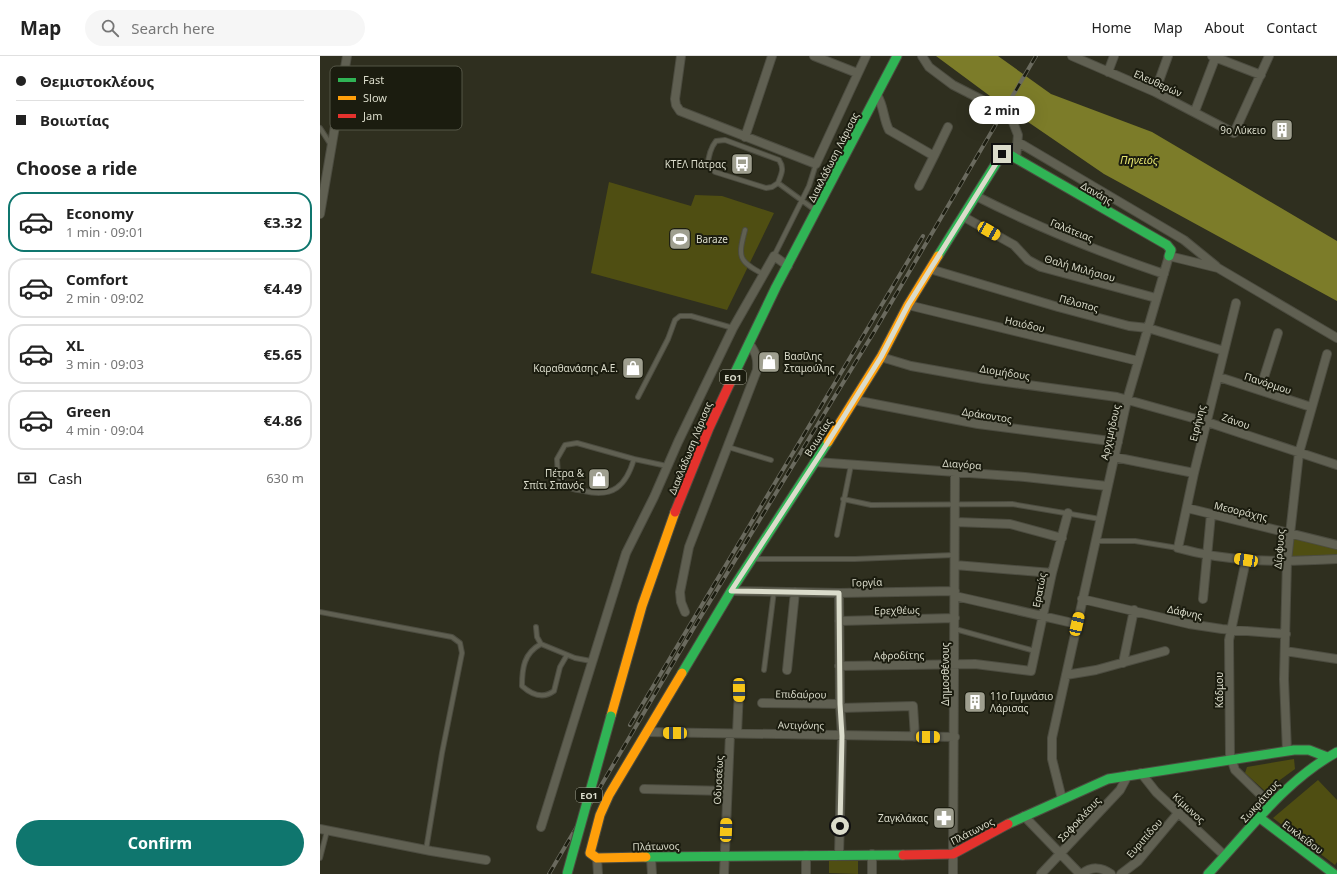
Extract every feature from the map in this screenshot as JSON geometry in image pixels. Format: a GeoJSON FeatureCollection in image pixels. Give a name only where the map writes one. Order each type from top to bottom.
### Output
{"type":"FeatureCollection","features":[{"type":"Feature","properties":{"kind":"street"},"geometry":{"type":"LineString","coordinates":[[345,66],[347,56]]}},
{"type":"Feature","properties":{"kind":"street"},"geometry":{"type":"LineString","coordinates":[[681,56],[675,94],[678,109],[684,113],[816,164],[866,56]]}},
{"type":"Feature","properties":{"kind":"street"},"geometry":{"type":"LineString","coordinates":[[745,137],[772,56]]}},
{"type":"Feature","properties":{"kind":"street"},"geometry":{"type":"LineString","coordinates":[[814,56],[857,73]]}},
{"type":"Feature","properties":{"kind":"street","name":"Διακλάδωση Λάρισας"},"geometry":{"type":"LineString","coordinates":[[567,874],[632,641],[671,525],[709,429],[749,343],[896,56]]}},
{"type":"Feature","properties":{"kind":"street"},"geometry":{"type":"LineString","coordinates":[[922,56],[929,67],[953,85],[996,107],[1010,118],[1016,129],[1018,142],[1016,158]]}},
{"type":"Feature","properties":{"kind":"street","name":"Ελευθερών"},"geometry":{"type":"LineString","coordinates":[[1072,56],[1195,111],[1234,133],[1261,75]]}},
{"type":"Feature","properties":{"kind":"street"},"geometry":{"type":"LineString","coordinates":[[1108,72],[1114,56]]}},
{"type":"Feature","properties":{"kind":"street"},"geometry":{"type":"LineString","coordinates":[[1155,92],[1168,56]]}},
{"type":"Feature","properties":{"kind":"street"},"geometry":{"type":"LineString","coordinates":[[1195,111],[1214,56],[1261,75],[1270,56]]}},
{"type":"Feature","properties":{"kind":"street"},"geometry":{"type":"LineString","coordinates":[[877,95],[882,105],[885,124],[888,130],[934,156]]}},
{"type":"Feature","properties":{"kind":"street"},"geometry":{"type":"LineString","coordinates":[[919,186],[948,127]]}},
{"type":"Feature","properties":{"kind":"street"},"geometry":{"type":"LineString","coordinates":[[320,214],[335,130]]}},
{"type":"Feature","properties":{"kind":"street"},"geometry":{"type":"LineString","coordinates":[[1018,142],[1184,240],[1207,257],[1218,268],[1337,338]]}},
{"type":"Feature","properties":{"kind":"street","name":"Δανάης"},"geometry":{"type":"LineString","coordinates":[[1005,152],[1167,245],[1170,248],[1169,256]]}},
{"type":"Feature","properties":{"kind":"street","name":"Βοιωτίας"},"geometry":{"type":"LineString","coordinates":[[593,855],[604,804],[751,558],[816,462],[881,357],[908,305],[964,217],[1001,155],[1005,152]]}},
{"type":"Feature","properties":{"kind":"street","name":"Γαλάτειας"},"geometry":{"type":"LineString","coordinates":[[976,196],[1037,226],[1081,245],[1164,274]]}},
{"type":"Feature","properties":{"kind":"street","name":"Θαλή Μιλήσιου"},"geometry":{"type":"LineString","coordinates":[[964,217],[1014,245],[1028,260],[1041,268],[1156,298]]}},
{"type":"Feature","properties":{"kind":"street"},"geometry":{"type":"LineString","coordinates":[[541,827],[591,661],[626,553],[669,466],[678,442],[733,328],[763,274],[774,256],[788,266]]}},
{"type":"Feature","properties":{"kind":"street"},"geometry":{"type":"LineString","coordinates":[[1169,256],[1218,268]]}},
{"type":"Feature","properties":{"kind":"street","name":"Αρχιμήδους"},"geometry":{"type":"LineString","coordinates":[[1062,800],[1052,759],[1052,744],[1082,599],[1127,400],[1169,256]]}},
{"type":"Feature","properties":{"kind":"street","name":"Πέλοπος"},"geometry":{"type":"LineString","coordinates":[[930,269],[1058,308],[1129,326],[1148,328],[1224,351]]}},
{"type":"Feature","properties":{"kind":"street","name":"Ειρήνης"},"geometry":{"type":"LineString","coordinates":[[1178,548],[1194,473],[1219,377],[1236,303]]}},
{"type":"Feature","properties":{"kind":"street","name":"Ησιόδου"},"geometry":{"type":"LineString","coordinates":[[908,305],[1138,361]]}},
{"type":"Feature","properties":{"kind":"street"},"geometry":{"type":"LineString","coordinates":[[1260,390],[1278,333]]}},
{"type":"Feature","properties":{"kind":"street"},"geometry":{"type":"LineString","coordinates":[[685,612],[680,602],[680,592],[689,547],[756,370],[758,359],[756,352],[749,343]]}},
{"type":"Feature","properties":{"kind":"street","name":"Δίρφυος"},"geometry":{"type":"LineString","coordinates":[[1287,751],[1284,651],[1286,634],[1287,562],[1290,532],[1299,453],[1327,354]]}},
{"type":"Feature","properties":{"kind":"street","name":"Διομήδους"},"geometry":{"type":"LineString","coordinates":[[881,357],[911,366],[952,374],[1109,396],[1127,400]]}},
{"type":"Feature","properties":{"kind":"street","name":"Πανόρμου"},"geometry":{"type":"LineString","coordinates":[[1219,377],[1311,407]]}},
{"type":"Feature","properties":{"kind":"street","name":"Δράκοντος"},"geometry":{"type":"LineString","coordinates":[[854,400],[978,424],[1118,442]]}},
{"type":"Feature","properties":{"kind":"street","name":"Ζάνου"},"geometry":{"type":"LineString","coordinates":[[1127,400],[1207,422],[1337,465]]}},
{"type":"Feature","properties":{"kind":"street"},"geometry":{"type":"LineString","coordinates":[[1114,457],[1194,473]]}},
{"type":"Feature","properties":{"kind":"street","name":"Διαγόρα"},"geometry":{"type":"LineString","coordinates":[[816,462],[955,474],[1025,478],[1107,486]]}},
{"type":"Feature","properties":{"kind":"street","name":"Δημοσθένους"},"geometry":{"type":"LineString","coordinates":[[953,874],[955,737],[955,474]]}},
{"type":"Feature","properties":{"kind":"street","name":"Μεσοράχης"},"geometry":{"type":"LineString","coordinates":[[1187,508],[1290,532],[1337,545]]}},
{"type":"Feature","properties":{"kind":"street","name":"Ερατώς"},"geometry":{"type":"LineString","coordinates":[[1031,671],[1052,573],[1068,513]]}},
{"type":"Feature","properties":{"kind":"street"},"geometry":{"type":"LineString","coordinates":[[1203,599],[1211,514]]}},
{"type":"Feature","properties":{"kind":"street"},"geometry":{"type":"LineString","coordinates":[[955,522],[1010,524],[1062,538]]}},
{"type":"Feature","properties":{"kind":"street"},"geometry":{"type":"LineString","coordinates":[[1178,548],[1246,560],[1287,562],[1337,559]]}},
{"type":"Feature","properties":{"kind":"street","name":"Κάδμου"},"geometry":{"type":"LineString","coordinates":[[1230,760],[1229,640],[1233,630],[1246,560]]}},
{"type":"Feature","properties":{"kind":"street"},"geometry":{"type":"LineString","coordinates":[[955,565],[1052,573]]}},
{"type":"Feature","properties":{"kind":"street","name":"Γοργία"},"geometry":{"type":"LineString","coordinates":[[731,591],[955,594],[1077,624]]}},
{"type":"Feature","properties":{"kind":"street"},"geometry":{"type":"LineString","coordinates":[[787,670],[795,592]]}},
{"type":"Feature","properties":{"kind":"street"},"geometry":{"type":"LineString","coordinates":[[839,593],[839,666],[842,736],[839,855]]}},
{"type":"Feature","properties":{"kind":"street","name":"Δάφνης"},"geometry":{"type":"LineString","coordinates":[[1082,599],[1189,624],[1233,630],[1286,634]]}},
{"type":"Feature","properties":{"kind":"street"},"geometry":{"type":"LineString","coordinates":[[1123,663],[1134,610]]}},
{"type":"Feature","properties":{"kind":"street","name":"Ερεχθέως"},"geometry":{"type":"LineString","coordinates":[[839,621],[955,618]]}},
{"type":"Feature","properties":{"kind":"street"},"geometry":{"type":"LineString","coordinates":[[1066,675],[1096,670],[1165,651]]}},
{"type":"Feature","properties":{"kind":"street"},"geometry":{"type":"LineString","coordinates":[[1284,651],[1337,659]]}},
{"type":"Feature","properties":{"kind":"street","name":"Αφροδίτης"},"geometry":{"type":"LineString","coordinates":[[839,666],[955,663],[990,665],[1031,671]]}},
{"type":"Feature","properties":{"kind":"street","name":"Οδυσσέως"},"geometry":{"type":"LineString","coordinates":[[724,874],[727,791],[739,690]]}},
{"type":"Feature","properties":{"kind":"street","name":"Επιδαύρου"},"geometry":{"type":"LineString","coordinates":[[762,704],[914,706],[915,737]]}},
{"type":"Feature","properties":{"kind":"street","name":"Αντιγόνης"},"geometry":{"type":"LineString","coordinates":[[647,732],[955,737]]}},
{"type":"Feature","properties":{"kind":"street","name":"Πλάτωνος"},"geometry":{"type":"LineString","coordinates":[[593,855],[651,858],[953,854],[1024,816],[1101,781],[1141,773],[1287,751],[1309,750],[1328,757]]}},
{"type":"Feature","properties":{"kind":"street","name":"Σωκράτους"},"geometry":{"type":"LineString","coordinates":[[1213,872],[1225,856],[1295,780],[1337,752]]}},
{"type":"Feature","properties":{"kind":"street"},"geometry":{"type":"LineString","coordinates":[[1230,760],[1239,775],[1271,805]]}},
{"type":"Feature","properties":{"kind":"street","name":"Κίμωνος"},"geometry":{"type":"LineString","coordinates":[[1141,773],[1156,792],[1225,856]]}},
{"type":"Feature","properties":{"kind":"street","name":"Σοφοκλέους"},"geometry":{"type":"LineString","coordinates":[[1041,874],[1120,790],[1128,776]]}},
{"type":"Feature","properties":{"kind":"street"},"geometry":{"type":"LineString","coordinates":[[644,789],[727,791]]}},
{"type":"Feature","properties":{"kind":"street","name":"Ευριπίδου"},"geometry":{"type":"LineString","coordinates":[[1121,874],[1138,861],[1179,812]]}},
{"type":"Feature","properties":{"kind":"street"},"geometry":{"type":"LineString","coordinates":[[1024,816],[1081,874],[1096,868],[1101,868],[1111,874]]}},
{"type":"Feature","properties":{"kind":"street","name":"Ευκλείδου"},"geometry":{"type":"LineString","coordinates":[[1260,818],[1334,874]]}},
{"type":"Feature","properties":{"kind":"street"},"geometry":{"type":"LineString","coordinates":[[324,830],[486,860]]}},
{"type":"Feature","properties":{"kind":"street"},"geometry":{"type":"LineString","coordinates":[[872,854],[872,874]]}},
{"type":"Feature","properties":{"kind":"street"},"geometry":{"type":"LineString","coordinates":[[593,855],[598,874]]}},
{"type":"Feature","properties":{"kind":"street"},"geometry":{"type":"LineString","coordinates":[[806,855],[806,874]]}},
{"type":"Feature","properties":{"kind":"street"},"geometry":{"type":"LineString","coordinates":[[651,858],[652,874]]}},
{"type":"Feature","properties":{"kind":"street"},"geometry":{"type":"LineString","coordinates":[[1334,874],[1337,869]]}},
{"type":"Feature","properties":{"kind":"lane"},"geometry":{"type":"LineString","coordinates":[[320,128],[332,146]]}},
{"type":"Feature","properties":{"kind":"lane"},"geometry":{"type":"LineString","coordinates":[[725,140],[779,160],[783,171],[778,183],[772,187],[766,188],[715,172],[708,165],[708,160],[713,145],[716,141],[725,140]]}},
{"type":"Feature","properties":{"kind":"lane"},"geometry":{"type":"LineString","coordinates":[[774,256],[813,178],[816,164]]}},
{"type":"Feature","properties":{"kind":"lane"},"geometry":{"type":"LineString","coordinates":[[778,183],[817,211]]}},
{"type":"Feature","properties":{"kind":"lane"},"geometry":{"type":"LineString","coordinates":[[745,230],[739,251],[741,258],[748,266],[763,274]]}},
{"type":"Feature","properties":{"kind":"lane"},"geometry":{"type":"LineString","coordinates":[[638,397],[668,339],[675,320],[680,316],[690,316],[733,328]]}},
{"type":"Feature","properties":{"kind":"lane"},"geometry":{"type":"LineString","coordinates":[[634,459],[631,471],[621,484],[610,493],[593,493],[569,487],[558,476],[557,460],[565,445],[577,443],[634,459],[669,466]]}},
{"type":"Feature","properties":{"kind":"lane"},"geometry":{"type":"LineString","coordinates":[[727,446],[772,460]]}},
{"type":"Feature","properties":{"kind":"lane"},"geometry":{"type":"LineString","coordinates":[[837,535],[851,464]]}},
{"type":"Feature","properties":{"kind":"lane"},"geometry":{"type":"LineString","coordinates":[[843,499],[871,505],[955,503],[1012,504],[1100,519]]}},
{"type":"Feature","properties":{"kind":"lane"},"geometry":{"type":"LineString","coordinates":[[1095,541],[1135,541],[1178,548]]}},
{"type":"Feature","properties":{"kind":"lane"},"geometry":{"type":"LineString","coordinates":[[751,558],[855,559],[955,555]]}},
{"type":"Feature","properties":{"kind":"lane"},"geometry":{"type":"LineString","coordinates":[[764,670],[774,591]]}},
{"type":"Feature","properties":{"kind":"lane"},"geometry":{"type":"LineString","coordinates":[[320,612],[452,637],[460,643],[462,653],[442,753],[426,850]]}},
{"type":"Feature","properties":{"kind":"lane"},"geometry":{"type":"LineString","coordinates":[[536,627],[537,637],[541,644],[567,655],[591,661]]}},
{"type":"Feature","properties":{"kind":"lane"},"geometry":{"type":"LineString","coordinates":[[955,629],[1036,651]]}},
{"type":"Feature","properties":{"kind":"lane"},"geometry":{"type":"LineString","coordinates":[[541,644],[530,651],[522,671],[522,686],[533,695],[542,696],[554,691],[560,667],[567,655]]}},
{"type":"Feature","properties":{"kind":"lane"},"geometry":{"type":"LineString","coordinates":[[320,858],[324,830]]}},
{"type":"Feature","properties":{"kind":"shaded area","name":"Baraze"},"geometry":{"type":"Polygon","coordinates":[[[609,182],[691,206],[695,195],[722,196],[774,213],[727,310],[591,273],[609,182]]]}},
{"type":"Feature","properties":{"kind":"shaded area"},"geometry":{"type":"Polygon","coordinates":[[[1294,537],[1337,549],[1337,555],[1291,557],[1294,537]]]}},
{"type":"Feature","properties":{"kind":"shaded area"},"geometry":{"type":"Polygon","coordinates":[[[1294,759],[1295,769],[1265,791],[1245,773],[1247,767],[1294,759]]]}},
{"type":"Feature","properties":{"kind":"shaded area"},"geometry":{"type":"Polygon","coordinates":[[[1318,780],[1337,800],[1337,862],[1335,865],[1273,818],[1318,780]]]}},
{"type":"Feature","properties":{"kind":"shaded area"},"geometry":{"type":"Polygon","coordinates":[[[829,861],[858,861],[858,874],[829,873],[829,861]]]}},
{"type":"Feature","properties":{"kind":"water","name":"Πηνειός"},"geometry":{"type":"Polygon","coordinates":[[[936,56],[998,56],[1051,94],[1152,132],[1337,241],[1337,301],[1104,174],[990,96],[936,56]]]}},
{"type":"Feature","properties":{"kind":"railway"},"geometry":{"type":"LineString","coordinates":[[549,874],[692,631],[874,332],[1036,56]]}},
{"type":"Feature","properties":{"kind":"railway"},"geometry":{"type":"LineString","coordinates":[[630,725],[923,236]]}},
{"type":"Feature","properties":{"kind":"traffic: fast"},"geometry":{"type":"LineString","coordinates":[[730,383],[776,287],[897,56]]}},
{"type":"Feature","properties":{"kind":"traffic: fast"},"geometry":{"type":"LineString","coordinates":[[938,256],[1002,154],[1005,152],[1167,245],[1171,250],[1169,256]]}},
{"type":"Feature","properties":{"kind":"traffic: fast"},"geometry":{"type":"LineString","coordinates":[[682,673],[731,591],[828,442]]}},
{"type":"Feature","properties":{"kind":"traffic: fast"},"geometry":{"type":"LineString","coordinates":[[567,874],[611,716]]}},
{"type":"Feature","properties":{"kind":"traffic: fast"},"geometry":{"type":"LineString","coordinates":[[1008,824],[1108,779],[1294,750],[1309,750],[1327,757]]}},
{"type":"Feature","properties":{"kind":"traffic: fast"},"geometry":{"type":"LineString","coordinates":[[1208,874],[1284,792],[1300,777],[1337,752]]}},
{"type":"Feature","properties":{"kind":"traffic: fast"},"geometry":{"type":"LineString","coordinates":[[1260,818],[1334,874]]}},
{"type":"Feature","properties":{"kind":"traffic: fast"},"geometry":{"type":"LineString","coordinates":[[646,857],[903,855]]}},
{"type":"Feature","properties":{"kind":"traffic: slow"},"geometry":{"type":"LineString","coordinates":[[828,442],[881,357],[908,305],[938,256]]}},
{"type":"Feature","properties":{"kind":"traffic: slow"},"geometry":{"type":"LineString","coordinates":[[611,716],[642,606],[675,512]]}},
{"type":"Feature","properties":{"kind":"traffic: slow"},"geometry":{"type":"LineString","coordinates":[[646,857],[597,858],[590,853],[600,815],[609,795],[682,673]]}},
{"type":"Feature","properties":{"kind":"traffic: jam"},"geometry":{"type":"LineString","coordinates":[[675,512],[709,428],[730,383]]}},
{"type":"Feature","properties":{"kind":"traffic: jam"},"geometry":{"type":"LineString","coordinates":[[903,855],[953,854],[1008,824]]}},
{"type":"Feature","properties":{"kind":"place","name":"9ο Λύκειο"},"geometry":{"type":"Point","coordinates":[1282,130]}},
{"type":"Feature","properties":{"kind":"place","name":"ΚΤΕΛ Πάτρας"},"geometry":{"type":"Point","coordinates":[742,164]}},
{"type":"Feature","properties":{"kind":"place","name":"Baraze"},"geometry":{"type":"Point","coordinates":[680,239]}},
{"type":"Feature","properties":{"kind":"place","name":"Βασίλης Σταμούλης"},"geometry":{"type":"Point","coordinates":[769,362]}},
{"type":"Feature","properties":{"kind":"place","name":"Καραθανάσης Α.Ε."},"geometry":{"type":"Point","coordinates":[633,368]}},
{"type":"Feature","properties":{"kind":"place","name":"Πέτρα & Σπίτι Σπανός"},"geometry":{"type":"Point","coordinates":[599,479]}},
{"type":"Feature","properties":{"kind":"place","name":"11ο Γυμνάσιο Λάρισας"},"geometry":{"type":"Point","coordinates":[975,702]}},
{"type":"Feature","properties":{"kind":"place","name":"Ζαγκλάκας"},"geometry":{"type":"Point","coordinates":[944,818]}},
{"type":"Feature","properties":{"kind":"route"},"geometry":{"type":"LineString","coordinates":[[840,826],[842,736],[839,666],[839,593],[731,591],[751,558],[801,486],[881,357],[908,305],[1002,154]]}}]}
